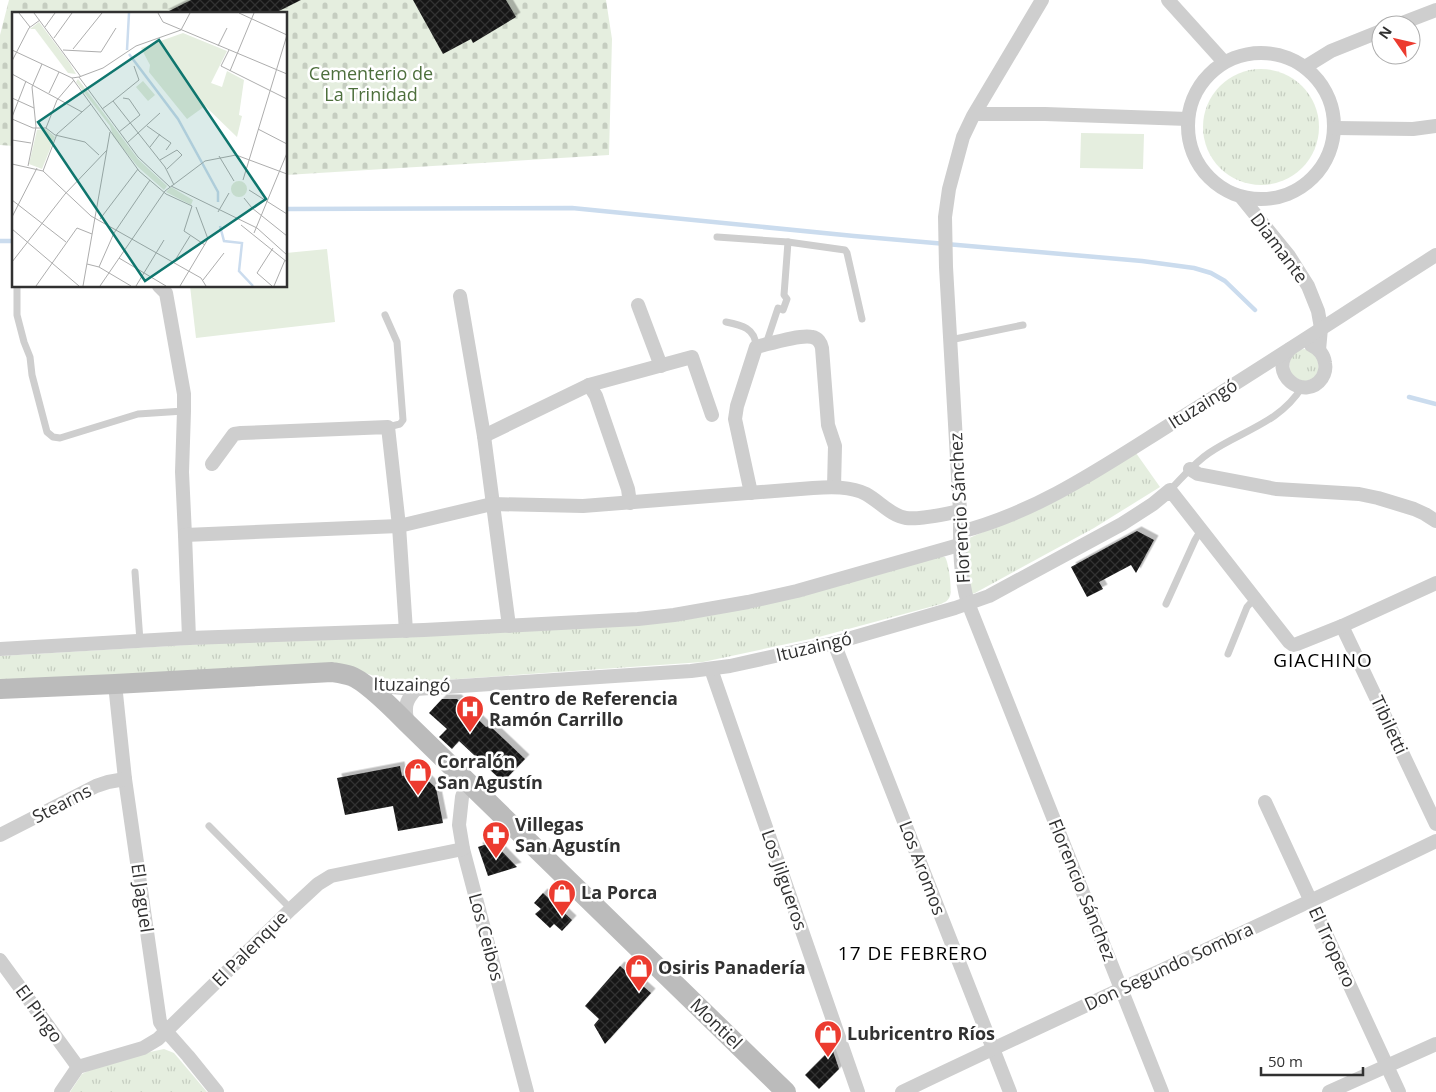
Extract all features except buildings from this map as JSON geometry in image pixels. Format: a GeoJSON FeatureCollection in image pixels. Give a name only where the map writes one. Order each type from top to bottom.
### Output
{"type":"FeatureCollection","features":[{"type":"Feature","properties":{"kind":"street","name":"Florencio Sánchez"},"geometry":{"type":"LineString","coordinates":[[1042,0],[974,114],[963,137],[948,188],[945,218],[946,268],[964,590],[1162,1092]]}},
{"type":"Feature","properties":{"kind":"street"},"geometry":{"type":"LineString","coordinates":[[1168,0],[1224,62]]}},
{"type":"Feature","properties":{"kind":"street"},"geometry":{"type":"LineString","coordinates":[[1421,16],[1436,10]]}},
{"type":"Feature","properties":{"kind":"street"},"geometry":{"type":"LineString","coordinates":[[1305,67],[1331,51],[1371,35]]}},
{"type":"Feature","properties":{"kind":"street"},"geometry":{"type":"LineString","coordinates":[[1265,52],[1286,56],[1305,67],[1322,84],[1332,105],[1335,128],[1331,150],[1321,170],[1305,186],[1286,196],[1264,200],[1242,198],[1222,189],[1206,175],[1194,157],[1188,136],[1188,119],[1195,94],[1207,76],[1224,62],[1244,54],[1265,52]]}},
{"type":"Feature","properties":{"kind":"street"},"geometry":{"type":"LineString","coordinates":[[974,114],[1045,114],[1188,119]]}},
{"type":"Feature","properties":{"kind":"street"},"geometry":{"type":"LineString","coordinates":[[1335,128],[1414,129],[1436,126]]}},
{"type":"Feature","properties":{"kind":"street","name":"Diamante"},"geometry":{"type":"LineString","coordinates":[[1242,198],[1289,256],[1308,286],[1318,311],[1321,328],[1319,350]]}},
{"type":"Feature","properties":{"kind":"street","name":"Ituzaingó"},"geometry":{"type":"LineString","coordinates":[[0,649],[189,638],[406,631],[638,619],[713,609],[797,591],[960,539],[981,527],[1084,480],[1436,255]]}},
{"type":"Feature","properties":{"kind":"street"},"geometry":{"type":"LineString","coordinates":[[161,288],[166,293],[184,394],[182,472],[189,638]]}},
{"type":"Feature","properties":{"kind":"street"},"geometry":{"type":"LineString","coordinates":[[460,296],[484,436],[509,626]]}},
{"type":"Feature","properties":{"kind":"street"},"geometry":{"type":"LineString","coordinates":[[638,305],[660,366]]}},
{"type":"Feature","properties":{"kind":"street"},"geometry":{"type":"LineString","coordinates":[[750,494],[735,419],[737,406],[761,346],[808,337],[814,337],[821,343],[822,348],[828,425],[835,446],[834,487]]}},
{"type":"Feature","properties":{"kind":"street"},"geometry":{"type":"LineString","coordinates":[[1308,344],[1319,350],[1326,367],[1321,379],[1314,385],[1302,387],[1288,381],[1284,373],[1283,360],[1293,347],[1308,344]]}},
{"type":"Feature","properties":{"kind":"street"},"geometry":{"type":"LineString","coordinates":[[484,436],[589,385],[692,357],[712,416]]}},
{"type":"Feature","properties":{"kind":"street"},"geometry":{"type":"LineString","coordinates":[[1260,368],[1272,367],[1284,373]]}},
{"type":"Feature","properties":{"kind":"street"},"geometry":{"type":"LineString","coordinates":[[589,385],[596,396],[628,488],[630,503]]}},
{"type":"Feature","properties":{"kind":"street"},"geometry":{"type":"LineString","coordinates":[[212,464],[234,434],[388,427],[406,631]]}},
{"type":"Feature","properties":{"kind":"street"},"geometry":{"type":"LineString","coordinates":[[1190,469],[1198,474],[1276,489],[1359,494],[1414,509],[1431,517]]}},
{"type":"Feature","properties":{"kind":"street"},"geometry":{"type":"LineString","coordinates":[[185,535],[398,526],[492,504],[583,506],[834,487],[865,493],[897,515],[906,518],[915,519],[960,511]]}},
{"type":"Feature","properties":{"kind":"street"},"geometry":{"type":"LineString","coordinates":[[1170,490],[1293,645],[1342,626],[1436,583]]}},
{"type":"Feature","properties":{"kind":"street","name":"Ituzaingó"},"geometry":{"type":"LineString","coordinates":[[0,689],[332,672],[351,676],[365,685],[416,689],[711,669],[834,643],[989,596],[1122,524],[1154,504],[1170,490]]}},
{"type":"Feature","properties":{"kind":"street","name":"Tibiletti"},"geometry":{"type":"LineString","coordinates":[[1342,626],[1436,824]]}},
{"type":"Feature","properties":{"kind":"street","name":"Los Aromos"},"geometry":{"type":"LineString","coordinates":[[834,643],[1010,1092]]}},
{"type":"Feature","properties":{"kind":"street","name":"Los Jilgueros"},"geometry":{"type":"LineString","coordinates":[[711,669],[858,1092]]}},
{"type":"Feature","properties":{"kind":"street","name":"El Jaguel"},"geometry":{"type":"LineString","coordinates":[[115,684],[125,779],[160,1022],[217,1092]]}},
{"type":"Feature","properties":{"kind":"street","name":"Montiel"},"geometry":{"type":"LineString","coordinates":[[365,685],[408,724],[786,1092]]}},
{"type":"Feature","properties":{"kind":"street"},"geometry":{"type":"LineString","coordinates":[[408,724],[405,712],[406,704],[416,689]]}},
{"type":"Feature","properties":{"kind":"street","name":"Stearns"},"geometry":{"type":"LineString","coordinates":[[0,835],[96,786],[125,779]]}},
{"type":"Feature","properties":{"kind":"street","name":"Los Ceibos"},"geometry":{"type":"LineString","coordinates":[[467,782],[462,797],[459,825],[463,849],[527,1092]]}},
{"type":"Feature","properties":{"kind":"street","name":"El Tropero"},"geometry":{"type":"LineString","coordinates":[[1265,802],[1399,1092]]}},
{"type":"Feature","properties":{"kind":"street","name":"Don Segundo Sombra"},"geometry":{"type":"LineString","coordinates":[[902,1092],[993,1048],[1311,902],[1436,841]]}},
{"type":"Feature","properties":{"kind":"street","name":"El Palenque"},"geometry":{"type":"LineString","coordinates":[[78,1068],[143,1048],[166,1031],[291,909],[318,884],[331,876],[463,849]]}},
{"type":"Feature","properties":{"kind":"street","name":"El Pingo"},"geometry":{"type":"LineString","coordinates":[[0,960],[78,1068]]}},
{"type":"Feature","properties":{"kind":"street"},"geometry":{"type":"LineString","coordinates":[[1329,1092],[1436,1044]]}},
{"type":"Feature","properties":{"kind":"street"},"geometry":{"type":"LineString","coordinates":[[61,1092],[78,1068]]}},
{"type":"Feature","properties":{"kind":"lane"},"geometry":{"type":"LineString","coordinates":[[717,237],[788,242],[847,252],[862,319]]}},
{"type":"Feature","properties":{"kind":"lane"},"geometry":{"type":"LineString","coordinates":[[761,346],[778,308],[783,310],[787,299],[784,295],[788,242]]}},
{"type":"Feature","properties":{"kind":"lane"},"geometry":{"type":"LineString","coordinates":[[17,288],[16,315],[30,357],[32,375],[47,432],[53,437],[60,438],[138,414],[184,411]]}},
{"type":"Feature","properties":{"kind":"lane"},"geometry":{"type":"LineString","coordinates":[[385,315],[397,342],[403,420],[400,424],[388,427]]}},
{"type":"Feature","properties":{"kind":"lane"},"geometry":{"type":"LineString","coordinates":[[726,322],[744,326],[761,346]]}},
{"type":"Feature","properties":{"kind":"lane"},"geometry":{"type":"LineString","coordinates":[[950,340],[1024,326]]}},
{"type":"Feature","properties":{"kind":"lane"},"geometry":{"type":"LineString","coordinates":[[1170,490],[1198,461],[1210,452],[1275,416],[1292,402],[1302,387]]}},
{"type":"Feature","properties":{"kind":"lane"},"geometry":{"type":"LineString","coordinates":[[1166,604],[1195,540],[1202,530]]}},
{"type":"Feature","properties":{"kind":"lane"},"geometry":{"type":"LineString","coordinates":[[135,572],[140,641]]}},
{"type":"Feature","properties":{"kind":"lane"},"geometry":{"type":"LineString","coordinates":[[1228,654],[1247,607],[1255,598]]}},
{"type":"Feature","properties":{"kind":"lane"},"geometry":{"type":"LineString","coordinates":[[208,826],[291,909]]}},
{"type":"Feature","properties":{"kind":"green space","name":"Cementerio de La Trinidad"},"geometry":{"type":"Polygon","coordinates":[[[9,0],[606,0],[612,39],[609,155],[288,175],[288,12],[12,12],[12,146],[0,145],[0,35],[9,0]]]}},
{"type":"Feature","properties":{"kind":"green space"},"geometry":{"type":"Polygon","coordinates":[[[1261,69],[1283,73],[1293,78],[1302,86],[1310,95],[1315,105],[1319,127],[1315,149],[1310,159],[1302,168],[1293,176],[1283,181],[1261,185],[1239,181],[1229,176],[1220,168],[1212,159],[1207,149],[1203,127],[1207,105],[1212,95],[1220,86],[1229,78],[1239,73],[1261,69]]]}},
{"type":"Feature","properties":{"kind":"green space"},"geometry":{"type":"Polygon","coordinates":[[[1081,133],[1144,134],[1143,169],[1080,168],[1081,133]]]}},
{"type":"Feature","properties":{"kind":"green space"},"geometry":{"type":"Polygon","coordinates":[[[327,249],[335,322],[196,338],[190,288],[288,288],[288,253],[327,249]]]}},
{"type":"Feature","properties":{"kind":"green space"},"geometry":{"type":"Polygon","coordinates":[[[1304,349],[1317,356],[1319,370],[1314,378],[1304,382],[1291,375],[1290,358],[1298,350],[1304,349]]]}},
{"type":"Feature","properties":{"kind":"green space"},"geometry":{"type":"Polygon","coordinates":[[[1136,453],[1160,487],[1094,528],[975,593],[970,593],[964,542],[967,539],[1029,512],[1136,453]]]}},
{"type":"Feature","properties":{"kind":"green space"},"geometry":{"type":"Polygon","coordinates":[[[941,556],[945,557],[949,570],[951,593],[949,598],[941,604],[815,638],[703,662],[416,682],[390,681],[362,672],[0,682],[0,656],[255,641],[592,627],[941,556]]]}},
{"type":"Feature","properties":{"kind":"green space"},"geometry":{"type":"Polygon","coordinates":[[[164,1049],[174,1053],[207,1092],[70,1092],[82,1074],[92,1069],[164,1049]]]}},
{"type":"Feature","properties":{"kind":"waterway"},"geometry":{"type":"LineString","coordinates":[[288,209],[572,208],[854,236],[1142,261],[1194,268],[1211,273],[1225,281],[1255,310]]}},
{"type":"Feature","properties":{"kind":"waterway"},"geometry":{"type":"LineString","coordinates":[[0,241],[12,241]]}},
{"type":"Feature","properties":{"kind":"waterway"},"geometry":{"type":"LineString","coordinates":[[1409,397],[1436,404]]}},
{"type":"Feature","properties":{"kind":"place","name":"Centro de Referencia Ramón Carrillo"},"geometry":{"type":"Point","coordinates":[470,733]}},
{"type":"Feature","properties":{"kind":"place","name":"Corralón San Agustín"},"geometry":{"type":"Point","coordinates":[418,796]}},
{"type":"Feature","properties":{"kind":"place","name":"Villegas San Agustín"},"geometry":{"type":"Point","coordinates":[496,859]}},
{"type":"Feature","properties":{"kind":"place","name":"La Porca"},"geometry":{"type":"Point","coordinates":[562,917]}},
{"type":"Feature","properties":{"kind":"place","name":"Osiris Panadería"},"geometry":{"type":"Point","coordinates":[639,992]}},
{"type":"Feature","properties":{"kind":"place","name":"Lubricentro Ríos"},"geometry":{"type":"Point","coordinates":[828,1058]}},
{"type":"Feature","properties":{"kind":"district","name":"GIACHINO"},"geometry":{"type":"Point","coordinates":[1323,660]}},
{"type":"Feature","properties":{"kind":"district","name":"17 DE FEBRERO"},"geometry":{"type":"Point","coordinates":[913,953]}}]}
